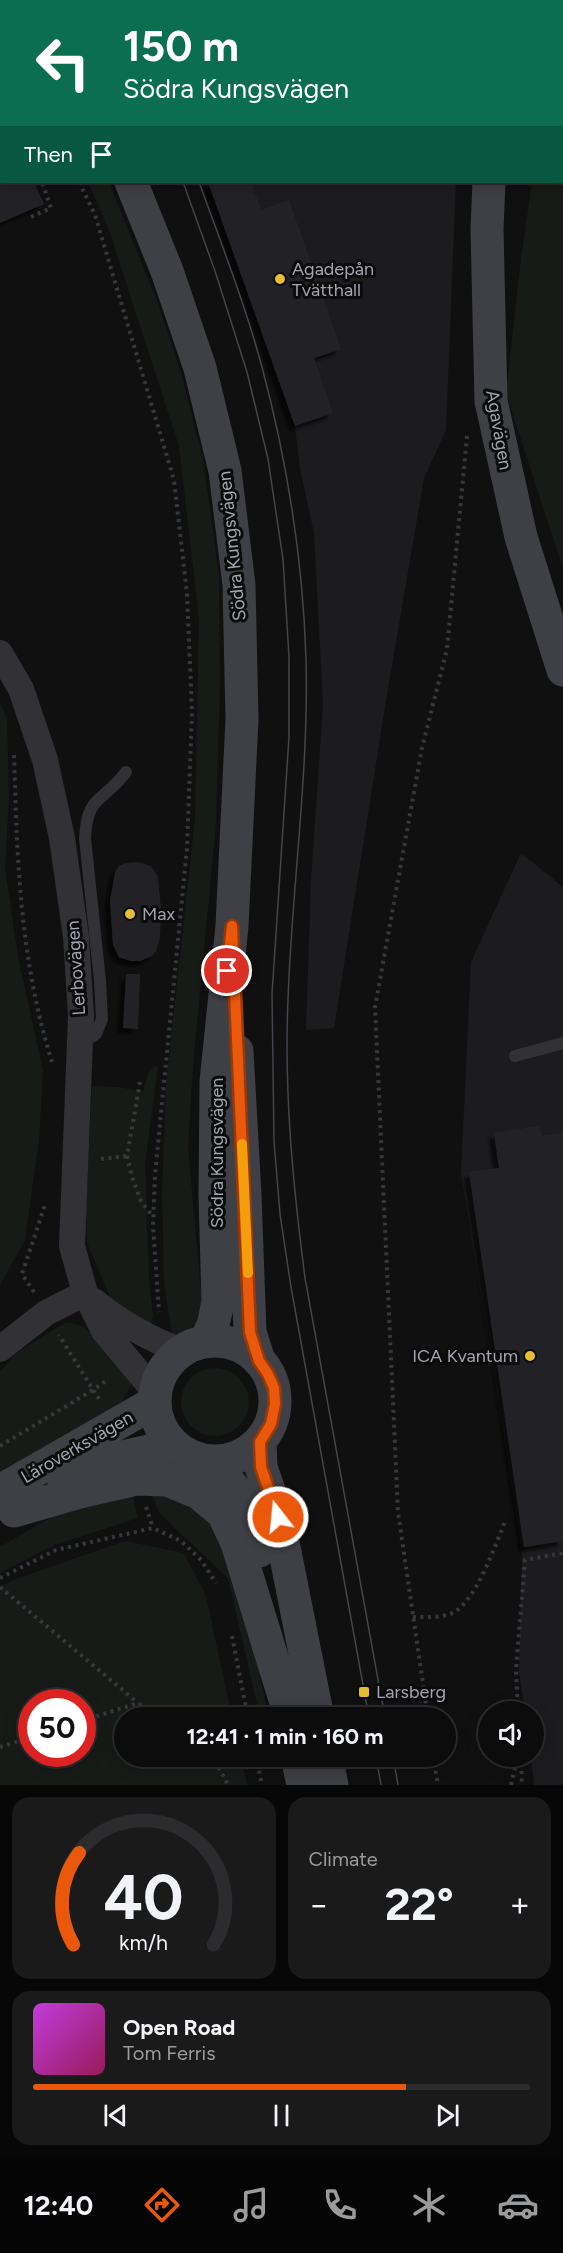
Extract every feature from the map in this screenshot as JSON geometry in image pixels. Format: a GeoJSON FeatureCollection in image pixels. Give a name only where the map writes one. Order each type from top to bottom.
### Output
{"type":"FeatureCollection","features":[{"type":"Feature","properties":{"kind":"main road","name":"Södra Kungsvägen"},"geometry":{"type":"LineString","coordinates":[[131,183],[167,271],[200,368],[225,471],[239,585],[241,652],[242,719],[232,926],[216,1082],[215,1196],[218,1302],[213,1325],[180,1344],[165,1368],[155,1397]]}},
{"type":"Feature","properties":{"kind":"main road","name":"Agavägen"},"geometry":{"type":"LineString","coordinates":[[489,183],[487,229],[491,400],[521,537],[563,670]]}},
{"type":"Feature","properties":{"kind":"main road","name":"Södra Kungsvägen"},"geometry":{"type":"LineString","coordinates":[[232,926],[250,1332],[259,1361]]}},
{"type":"Feature","properties":{"kind":"main road","name":"Södra Kungsvägen"},"geometry":{"type":"LineString","coordinates":[[180,1344],[223,1342],[237,1345],[259,1361],[271,1378],[275,1399],[271,1424],[260,1442],[261,1467],[278,1517],[316,1707]]}},
{"type":"Feature","properties":{"kind":"main road","name":"Läroverksvägen"},"geometry":{"type":"LineString","coordinates":[[5,1507],[155,1397]]}},
{"type":"Feature","properties":{"kind":"main road"},"geometry":{"type":"LineString","coordinates":[[155,1397],[159,1424],[165,1436],[174,1446],[191,1457],[205,1461],[233,1459],[260,1442]]}},
{"type":"Feature","properties":{"kind":"main road","name":"Läroverksvägen"},"geometry":{"type":"LineString","coordinates":[[5,1507],[120,1456],[174,1446]]}},
{"type":"Feature","properties":{"kind":"main road"},"geometry":{"type":"LineString","coordinates":[[205,1461],[221,1473],[235,1489],[244,1503],[257,1538],[287,1707]]}},
{"type":"Feature","properties":{"kind":"main road"},"geometry":{"type":"LineString","coordinates":[[5,1507],[138,1479],[167,1480],[200,1493],[223,1513],[237,1543],[286,1707]]}},
{"type":"Feature","properties":{"kind":"main road"},"geometry":{"type":"LineString","coordinates":[[299,1767],[303,1785]]}},
{"type":"Feature","properties":{"kind":"main road"},"geometry":{"type":"LineString","coordinates":[[328,1767],[332,1785]]}},
{"type":"Feature","properties":{"kind":"street","name":"Lerbovägen"},"geometry":{"type":"LineString","coordinates":[[0,653],[21,689],[45,760],[62,838],[76,937],[81,1015],[72,1246],[85,1293],[104,1331],[132,1364],[155,1397]]}},
{"type":"Feature","properties":{"kind":"street"},"geometry":{"type":"LineString","coordinates":[[0,1349],[46,1313],[85,1293],[117,1320],[180,1344]]}},
{"type":"Feature","properties":{"kind":"lane"},"geometry":{"type":"LineString","coordinates":[[80,1039],[90,1038],[96,1034],[102,1019],[86,820],[95,802],[126,772]]}},
{"type":"Feature","properties":{"kind":"lane"},"geometry":{"type":"LineString","coordinates":[[515,1056],[563,1043]]}},
{"type":"Feature","properties":{"kind":"path"},"geometry":{"type":"LineString","coordinates":[[31,217],[51,208],[42,183]]}},
{"type":"Feature","properties":{"kind":"path"},"geometry":{"type":"LineString","coordinates":[[79,183],[95,215],[174,480],[188,594],[192,712],[187,848],[156,1164],[153,1218],[159,1324],[180,1344]]}},
{"type":"Feature","properties":{"kind":"path"},"geometry":{"type":"LineString","coordinates":[[426,1707],[398,1512],[375,1007],[422,748],[447,649],[467,435]]}},
{"type":"Feature","properties":{"kind":"path"},"geometry":{"type":"LineString","coordinates":[[14,750],[21,913],[40,1024],[53,1065]]}},
{"type":"Feature","properties":{"kind":"path"},"geometry":{"type":"LineString","coordinates":[[140,1082],[127,1156],[141,1201],[153,1218]]}},
{"type":"Feature","properties":{"kind":"path"},"geometry":{"type":"LineString","coordinates":[[46,1202],[22,1274],[116,1424]]}},
{"type":"Feature","properties":{"kind":"path"},"geometry":{"type":"LineString","coordinates":[[0,1446],[132,1364]]}},
{"type":"Feature","properties":{"kind":"path"},"geometry":{"type":"LineString","coordinates":[[138,1479],[153,1528]]}},
{"type":"Feature","properties":{"kind":"path"},"geometry":{"type":"LineString","coordinates":[[413,1617],[440,1617],[452,1614],[465,1604],[476,1586],[506,1519]]}},
{"type":"Feature","properties":{"kind":"path"},"geometry":{"type":"LineString","coordinates":[[0,1578],[56,1550],[153,1528],[182,1541],[201,1560],[220,1593]]}},
{"type":"Feature","properties":{"kind":"path"},"geometry":{"type":"LineString","coordinates":[[517,1701],[516,1669],[525,1560],[563,1553]]}},
{"type":"Feature","properties":{"kind":"path"},"geometry":{"type":"LineString","coordinates":[[0,1587],[143,1707]]}},
{"type":"Feature","properties":{"kind":"path"},"geometry":{"type":"LineString","coordinates":[[231,1634],[246,1707]]}},
{"type":"Feature","properties":{"kind":"path"},"geometry":{"type":"LineString","coordinates":[[96,1716],[138,1703]]}},
{"type":"Feature","properties":{"kind":"path"},"geometry":{"type":"LineString","coordinates":[[0,1748],[18,1742]]}},
{"type":"Feature","properties":{"kind":"path"},"geometry":{"type":"LineString","coordinates":[[219,1767],[228,1785]]}},
{"type":"Feature","properties":{"kind":"path"},"geometry":{"type":"LineString","coordinates":[[258,1767],[262,1785]]}},
{"type":"Feature","properties":{"kind":"path"},"geometry":{"type":"LineString","coordinates":[[435,1767],[438,1785]]}},
{"type":"Feature","properties":{"kind":"path"},"geometry":{"type":"LineString","coordinates":[[511,1785],[514,1768],[516,1767]]}},
{"type":"Feature","properties":{"kind":"path"},"geometry":{"type":"LineString","coordinates":[[521,1767],[522,1785]]}},
{"type":"Feature","properties":{"kind":"shaded area"},"geometry":{"type":"Polygon","coordinates":[[[88,183],[109,183],[157,301],[181,373],[203,459],[219,576],[220,683],[216,824],[193,1065],[188,1147],[202,1302],[195,1324],[183,1336],[172,1335],[164,1283],[162,1193],[166,1084],[195,819],[199,618],[179,446],[109,230],[88,183]]]}},
{"type":"Feature","properties":{"kind":"shaded area"},"geometry":{"type":"Polygon","coordinates":[[[208,183],[456,183],[446,430],[424,478],[334,1028],[306,1030],[311,880],[323,704],[314,533],[300,469],[295,426],[208,183]]]}},
{"type":"Feature","properties":{"kind":"shaded area"},"geometry":{"type":"Polygon","coordinates":[[[532,183],[563,183],[563,568],[506,394],[532,183]]]}},
{"type":"Feature","properties":{"kind":"shaded area"},"geometry":{"type":"Polygon","coordinates":[[[0,704],[7,718],[9,799],[5,869],[19,962],[43,1070],[39,1139],[25,1240],[0,1285],[0,704]]]}},
{"type":"Feature","properties":{"kind":"shaded area"},"geometry":{"type":"Polygon","coordinates":[[[521,853],[563,887],[563,1785],[534,1785],[532,1767],[544,1767],[544,1701],[523,1701],[519,1672],[522,1552],[461,1173],[471,962],[521,853]]]}},
{"type":"Feature","properties":{"kind":"shaded area"},"geometry":{"type":"Polygon","coordinates":[[[154,1066],[158,1067],[145,1164],[149,1280],[153,1315],[150,1328],[110,1297],[87,1243],[86,1209],[92,1086],[119,1087],[143,1092],[148,1074],[154,1066]]]}},
{"type":"Feature","properties":{"kind":"shaded area"},"geometry":{"type":"Polygon","coordinates":[[[66,1322],[83,1326],[117,1359],[132,1383],[122,1402],[101,1419],[0,1480],[0,1372],[14,1355],[66,1322]]]}},
{"type":"Feature","properties":{"kind":"shaded area"},"geometry":{"type":"Polygon","coordinates":[[[215,1368],[228,1371],[239,1378],[246,1389],[249,1402],[246,1415],[239,1426],[228,1433],[215,1436],[202,1433],[191,1426],[184,1415],[181,1402],[184,1389],[191,1378],[202,1371],[215,1368]]]}},
{"type":"Feature","properties":{"kind":"shaded area"},"geometry":{"type":"Polygon","coordinates":[[[150,1491],[204,1512],[235,1564],[267,1707],[258,1707],[228,1578],[160,1514],[150,1491]]]}},
{"type":"Feature","properties":{"kind":"shaded area"},"geometry":{"type":"Polygon","coordinates":[[[132,1492],[138,1518],[54,1545],[0,1573],[0,1547],[67,1508],[132,1492]]]}},
{"type":"Feature","properties":{"kind":"shaded area"},"geometry":{"type":"Polygon","coordinates":[[[125,1541],[184,1553],[206,1596],[230,1707],[114,1707],[114,1767],[243,1767],[247,1785],[0,1785],[0,1588],[13,1580],[125,1541]]]}},
{"type":"Feature","properties":{"kind":"building"},"geometry":{"type":"Polygon","coordinates":[[[0,183],[34,183],[44,204],[0,223],[0,183]]]}},
{"type":"Feature","properties":{"kind":"building","name":"Agadepån Tvätthall"},"geometry":{"type":"Polygon","coordinates":[[[208,183],[251,183],[261,210],[289,200],[341,349],[314,358],[333,413],[295,426],[208,183]]]}},
{"type":"Feature","properties":{"kind":"building"},"geometry":{"type":"Polygon","coordinates":[[[138,862],[151,866],[158,877],[161,910],[160,937],[152,956],[140,961],[131,961],[119,957],[113,945],[110,901],[115,872],[119,866],[138,862]]]}},
{"type":"Feature","properties":{"kind":"building"},"geometry":{"type":"Polygon","coordinates":[[[126,974],[140,974],[138,1029],[123,1028],[126,974]]]}},
{"type":"Feature","properties":{"kind":"building","name":"ICA Kvantum"},"geometry":{"type":"Polygon","coordinates":[[[539,1126],[542,1136],[563,1133],[563,1541],[524,1547],[469,1172],[499,1168],[494,1133],[539,1126]]]}},
{"type":"Feature","properties":{"kind":"tram line"},"geometry":{"type":"LineString","coordinates":[[183,183],[215,271],[247,372],[268,459],[283,559],[289,657],[289,737],[272,994],[274,1141],[280,1214],[291,1287],[367,1707]]}},
{"type":"Feature","properties":{"kind":"tram line"},"geometry":{"type":"LineString","coordinates":[[199,183],[262,367],[279,438],[297,548],[304,622],[306,702],[303,787],[288,999],[287,1069],[290,1139],[305,1278],[383,1707]]}},
{"type":"Feature","properties":{"kind":"tram line"},"geometry":{"type":"LineString","coordinates":[[378,1767],[381,1785]]}},
{"type":"Feature","properties":{"kind":"tram line"},"geometry":{"type":"LineString","coordinates":[[395,1767],[398,1785]]}},
{"type":"Feature","properties":{"kind":"slow traffic"},"geometry":{"type":"LineString","coordinates":[[242,1144],[248,1273]]}},
{"type":"Feature","properties":{"kind":"place","name":"Agadepån Tvätthall"},"geometry":{"type":"Point","coordinates":[280,279]}},
{"type":"Feature","properties":{"kind":"place","name":"Max"},"geometry":{"type":"Point","coordinates":[130,914]}},
{"type":"Feature","properties":{"kind":"place","name":"ICA Kvantum"},"geometry":{"type":"Point","coordinates":[530,1356]}},
{"type":"Feature","properties":{"kind":"place","name":"Larsberg"},"geometry":{"type":"Point","coordinates":[364,1692]}},
{"type":"Feature","properties":{"kind":"route"},"geometry":{"type":"LineString","coordinates":[[227,971],[232,926],[250,1332],[259,1361],[271,1378],[274,1388],[274,1415],[260,1442],[261,1467],[272,1493],[278,1517]]}}]}
